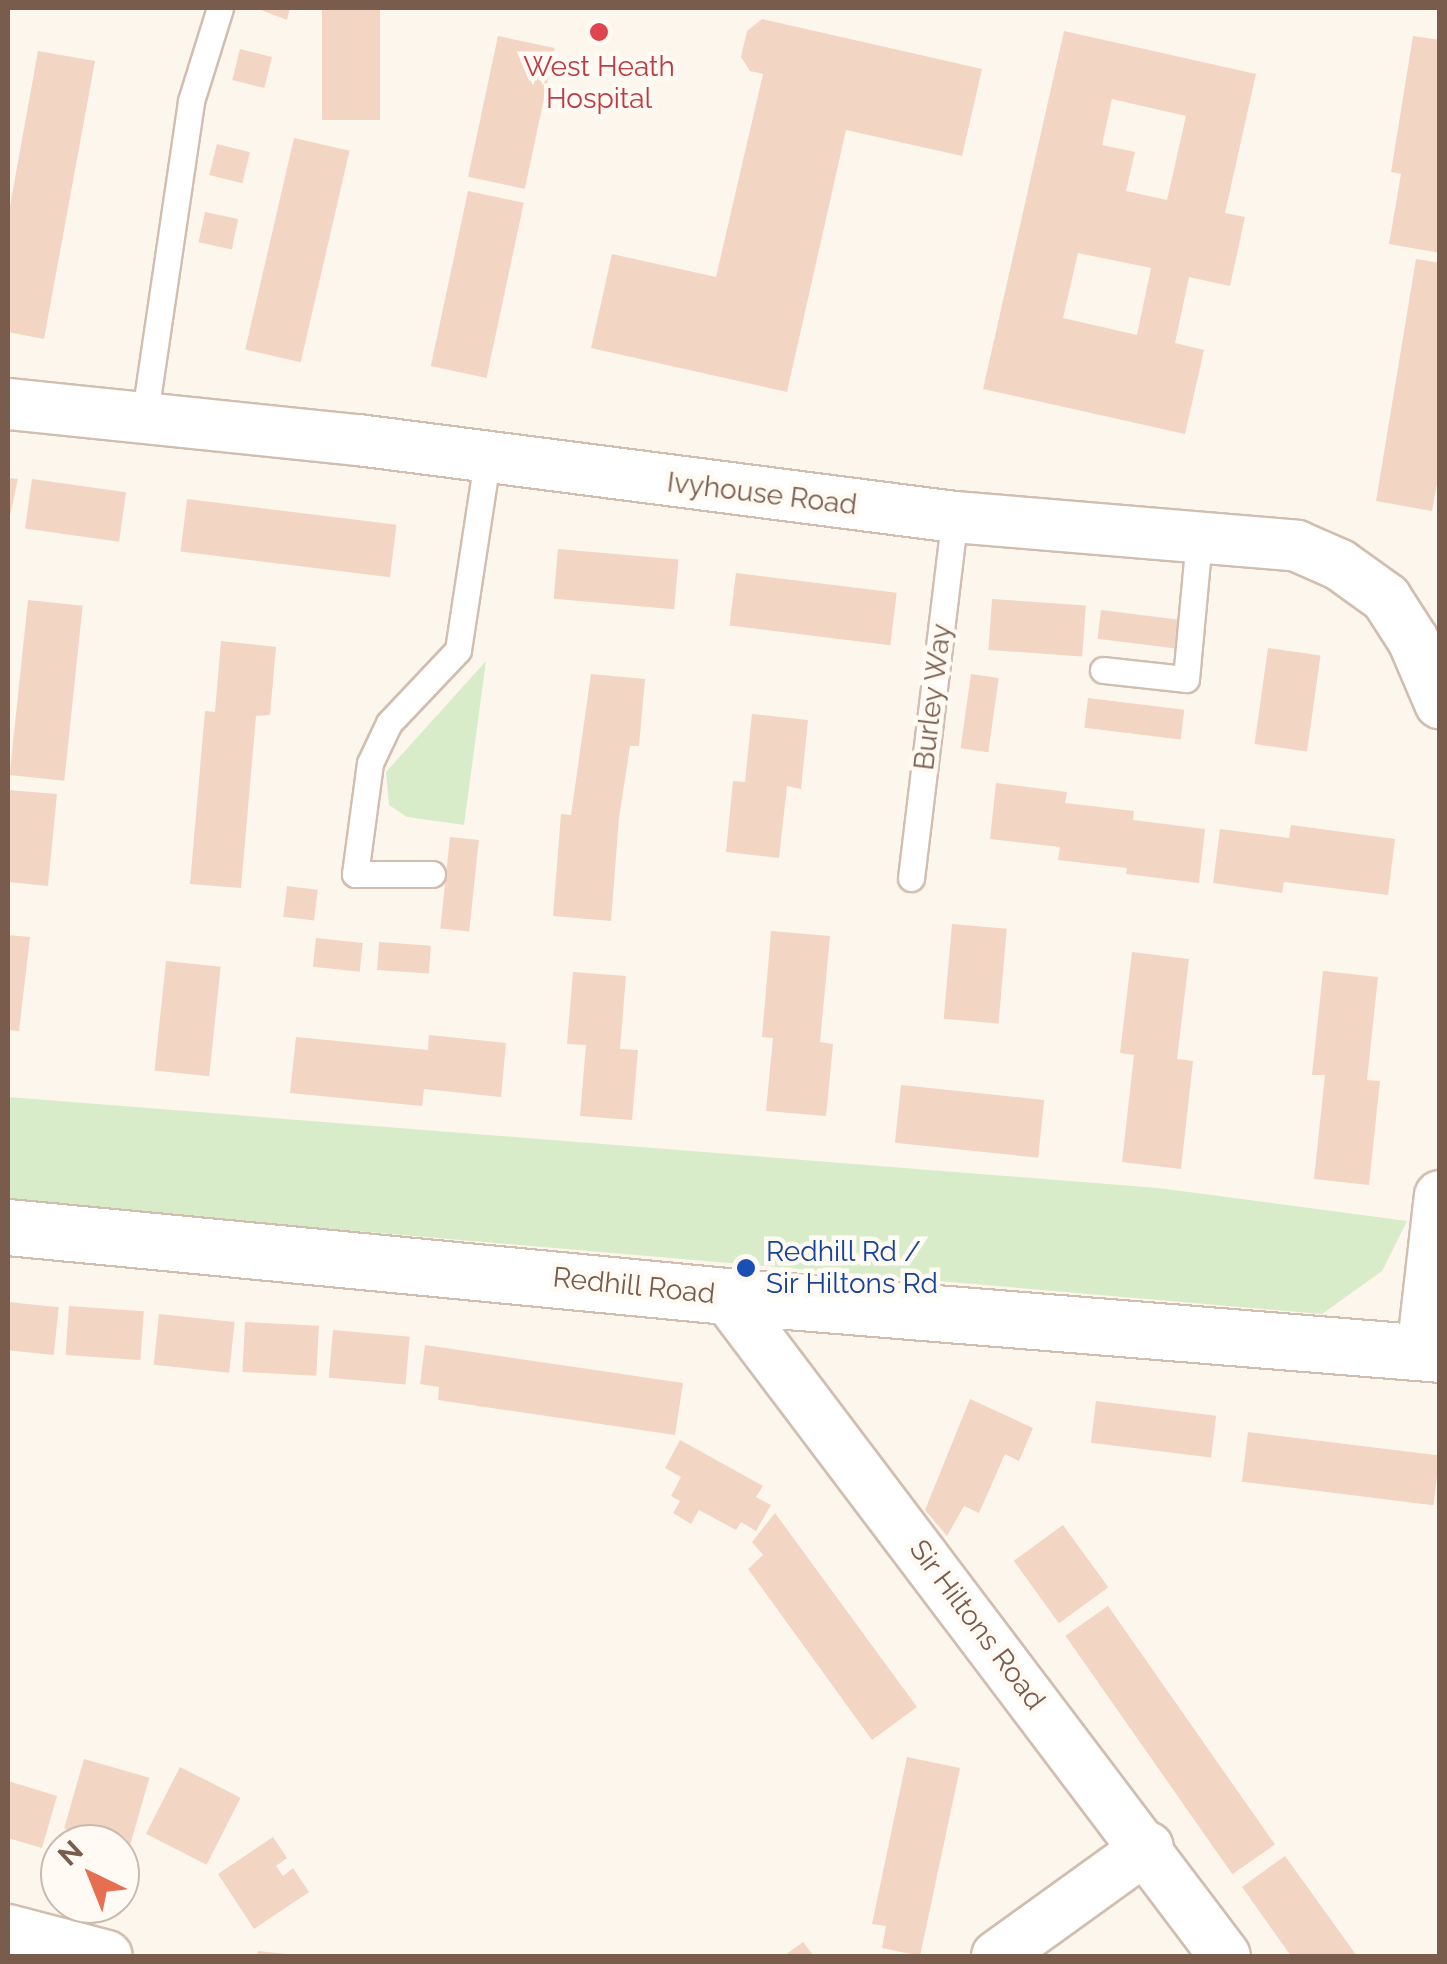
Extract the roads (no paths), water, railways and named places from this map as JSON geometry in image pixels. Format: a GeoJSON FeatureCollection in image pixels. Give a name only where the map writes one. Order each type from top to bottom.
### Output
{"type":"FeatureCollection","features":[{"type":"Feature","properties":{"kind":"street","name":"Ivyhouse Road"},"geometry":{"type":"LineString","coordinates":[[8,404],[955,517],[1297,546],[1340,565],[1386,598],[1426,635],[1440,703]]}},
{"type":"Feature","properties":{"kind":"street"},"geometry":{"type":"LineString","coordinates":[[1431,1354],[1440,1196]]}},
{"type":"Feature","properties":{"kind":"street","name":"Redhill Road"},"geometry":{"type":"LineString","coordinates":[[8,1227],[726,1296],[1431,1354]]}},
{"type":"Feature","properties":{"kind":"street","name":"Sir Hiltons Road"},"geometry":{"type":"LineString","coordinates":[[726,1296],[1148,1847],[1224,1956]]}},
{"type":"Feature","properties":{"kind":"street"},"geometry":{"type":"LineString","coordinates":[[997,1956],[1148,1847]]}},
{"type":"Feature","properties":{"kind":"street"},"geometry":{"type":"LineString","coordinates":[[8,1930],[107,1956]]}},
{"type":"Feature","properties":{"kind":"lane"},"geometry":{"type":"LineString","coordinates":[[144,420],[191,102],[220,8]]}},
{"type":"Feature","properties":{"kind":"lane"},"geometry":{"type":"LineString","coordinates":[[432,874],[355,874],[370,763],[389,723],[458,650],[488,460]]}},
{"type":"Feature","properties":{"kind":"lane","name":"Burley Way"},"geometry":{"type":"LineString","coordinates":[[910,878],[955,517]]}},
{"type":"Feature","properties":{"kind":"lane"},"geometry":{"type":"LineString","coordinates":[[1103,670],[1186,679],[1199,538]]}},
{"type":"Feature","properties":{"kind":"place","name":"West Heath Hospital"},"geometry":{"type":"Point","coordinates":[599,32]}},
{"type":"Feature","properties":{"kind":"place","name":"Redhill Rd / Sir Hiltons Rd"},"geometry":{"type":"Point","coordinates":[746,1268]}}]}
